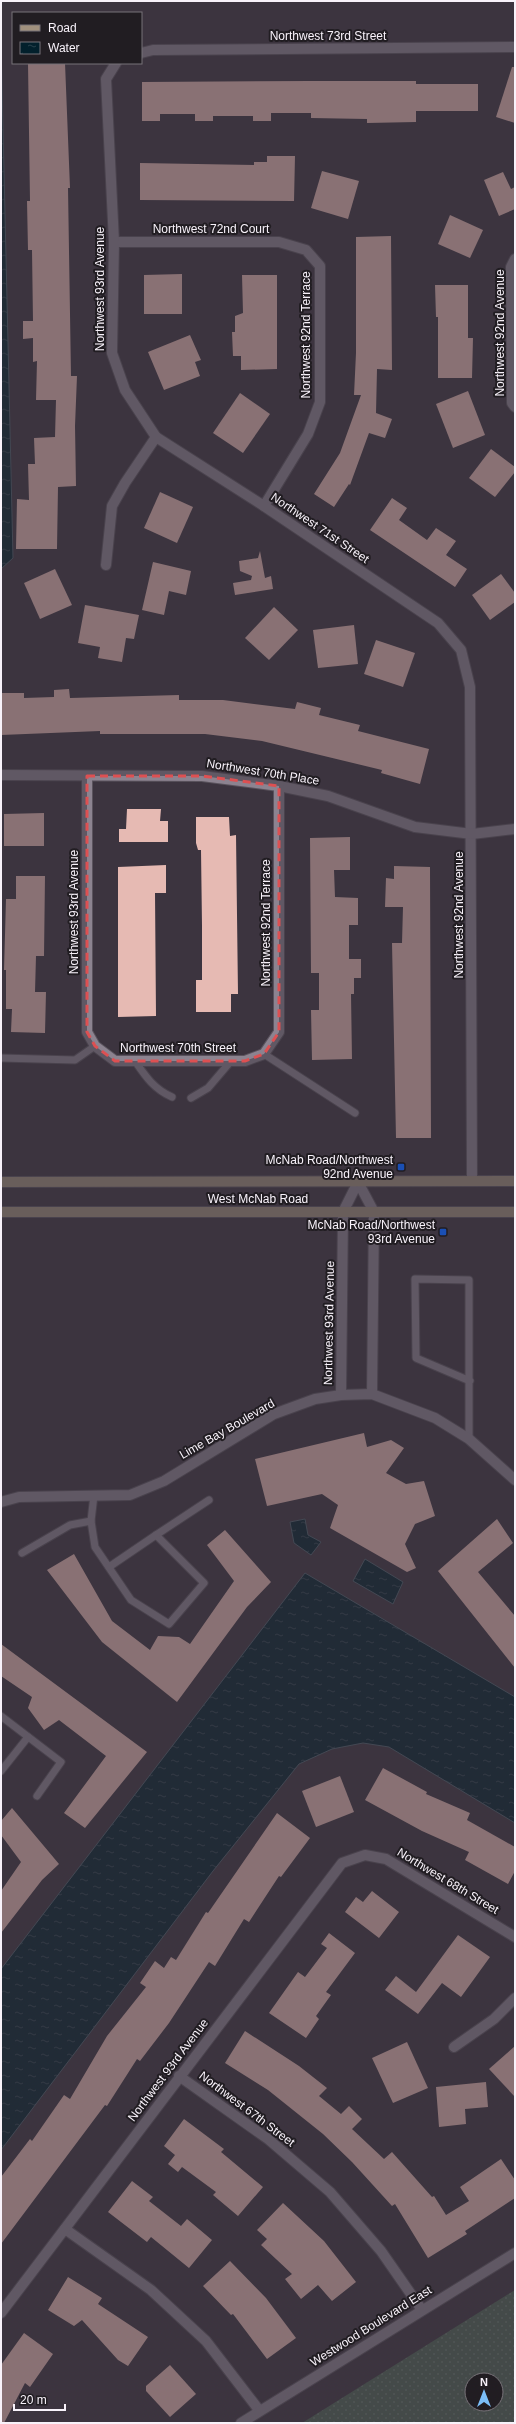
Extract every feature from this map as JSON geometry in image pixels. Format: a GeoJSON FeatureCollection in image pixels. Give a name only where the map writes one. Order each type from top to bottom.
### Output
{"type":"FeatureCollection","features":[{"type":"Feature","properties":{"kind":"main road","name":"West McNab Road"},"geometry":{"type":"LineString","coordinates":[[1,1182],[515,1181]]}},
{"type":"Feature","properties":{"kind":"main road","name":"West McNab Road"},"geometry":{"type":"LineString","coordinates":[[1,1212],[515,1212]]}},
{"type":"Feature","properties":{"kind":"street","name":"Northwest 73rd Street"},"geometry":{"type":"LineString","coordinates":[[142,53],[153,50],[515,47]]}},
{"type":"Feature","properties":{"kind":"street","name":"Northwest 93rd Avenue"},"geometry":{"type":"LineString","coordinates":[[115,64],[106,78],[114,242],[112,353],[125,390],[156,437]]}},
{"type":"Feature","properties":{"kind":"street","name":"Northwest 72nd Court"},"geometry":{"type":"LineString","coordinates":[[114,242],[279,242],[306,250]]}},
{"type":"Feature","properties":{"kind":"street","name":"Northwest 92nd Terrace"},"geometry":{"type":"LineString","coordinates":[[264,506],[308,434],[320,402],[320,266],[306,250]]}},
{"type":"Feature","properties":{"kind":"street","name":"Northwest 92nd Avenue"},"geometry":{"type":"LineString","coordinates":[[515,259],[511,267],[511,275],[512,403],[515,407]]}},
{"type":"Feature","properties":{"kind":"street","name":"Northwest 71st Street"},"geometry":{"type":"LineString","coordinates":[[156,437],[264,506],[438,623],[461,650]]}},
{"type":"Feature","properties":{"kind":"street"},"geometry":{"type":"LineString","coordinates":[[106,565],[112,506],[125,483],[156,437]]}},
{"type":"Feature","properties":{"kind":"street","name":"Northwest 92nd Avenue"},"geometry":{"type":"LineString","coordinates":[[461,650],[470,686],[472,834],[472,1181]]}},
{"type":"Feature","properties":{"kind":"street","name":"Northwest 70th Place"},"geometry":{"type":"LineString","coordinates":[[1,775],[202,776],[279,786],[328,796],[415,827],[472,834],[515,829]]}},
{"type":"Feature","properties":{"kind":"street","name":"Northwest 93rd Avenue"},"geometry":{"type":"LineString","coordinates":[[87,776],[87,1032],[95,1046]]}},
{"type":"Feature","properties":{"kind":"street","name":"Northwest 92nd Terrace"},"geometry":{"type":"LineString","coordinates":[[264,1054],[279,1032],[279,786]]}},
{"type":"Feature","properties":{"kind":"street","name":"Northwest 70th Street"},"geometry":{"type":"LineString","coordinates":[[95,1046],[115,1061],[245,1061],[264,1054]]}},
{"type":"Feature","properties":{"kind":"street","name":"Northwest 93rd Avenue"},"geometry":{"type":"LineString","coordinates":[[341,1395],[343,1212],[358,1182]]}},
{"type":"Feature","properties":{"kind":"street"},"geometry":{"type":"LineString","coordinates":[[358,1182],[374,1212],[372,1394]]}},
{"type":"Feature","properties":{"kind":"street","name":"Lime Bay Boulevard"},"geometry":{"type":"LineString","coordinates":[[1,1502],[19,1497],[130,1495],[164,1481],[274,1414],[315,1399],[341,1395],[372,1394],[435,1418],[469,1439],[515,1480]]}},
{"type":"Feature","properties":{"kind":"street","name":"Northwest 93rd Avenue"},"geometry":{"type":"LineString","coordinates":[[1,2313],[65,2230],[179,2076],[342,1863],[365,1855]]}},
{"type":"Feature","properties":{"kind":"street","name":"Northwest 68th Street"},"geometry":{"type":"LineString","coordinates":[[365,1855],[386,1858],[515,1937]]}},
{"type":"Feature","properties":{"kind":"street"},"geometry":{"type":"LineString","coordinates":[[454,2047],[494,2019],[515,1998]]}},
{"type":"Feature","properties":{"kind":"street","name":"Northwest 67th Street"},"geometry":{"type":"LineString","coordinates":[[179,2076],[268,2139],[330,2192],[381,2251],[422,2310]]}},
{"type":"Feature","properties":{"kind":"street"},"geometry":{"type":"LineString","coordinates":[[65,2230],[151,2290],[206,2341],[259,2410]]}},
{"type":"Feature","properties":{"kind":"street","name":"Westwood Boulevard East"},"geometry":{"type":"LineString","coordinates":[[242,2423],[259,2410],[515,2253]]}},
{"type":"Feature","properties":{"kind":"lane"},"geometry":{"type":"LineString","coordinates":[[1,1058],[75,1060],[95,1046]]}},
{"type":"Feature","properties":{"kind":"lane"},"geometry":{"type":"LineString","coordinates":[[264,1054],[355,1113]]}},
{"type":"Feature","properties":{"kind":"lane"},"geometry":{"type":"LineString","coordinates":[[136,1061],[150,1083],[160,1092],[172,1097]]}},
{"type":"Feature","properties":{"kind":"lane"},"geometry":{"type":"LineString","coordinates":[[191,1098],[208,1088],[231,1061]]}},
{"type":"Feature","properties":{"kind":"lane"},"geometry":{"type":"LineString","coordinates":[[469,1439],[470,1381],[469,1280],[415,1279],[416,1358],[470,1381]]}},
{"type":"Feature","properties":{"kind":"lane"},"geometry":{"type":"LineString","coordinates":[[94,1495],[91,1521],[95,1547],[132,1600],[169,1624],[204,1583],[156,1535]]}},
{"type":"Feature","properties":{"kind":"lane"},"geometry":{"type":"LineString","coordinates":[[110,1567],[209,1500]]}},
{"type":"Feature","properties":{"kind":"lane"},"geometry":{"type":"LineString","coordinates":[[22,1553],[70,1525],[91,1521]]}},
{"type":"Feature","properties":{"kind":"lane"},"geometry":{"type":"LineString","coordinates":[[1,1716],[61,1762],[37,1796]]}},
{"type":"Feature","properties":{"kind":"lane"},"geometry":{"type":"LineString","coordinates":[[1,1771],[28,1737]]}},
{"type":"Feature","properties":{"kind":"highlighted area"},"geometry":{"type":"Polygon","coordinates":[[[87,776],[202,776],[279,786],[279,1032],[264,1054],[245,1061],[115,1061],[95,1046],[87,1032],[87,776]]]}},
{"type":"Feature","properties":{"kind":"green space"},"geometry":{"type":"Polygon","coordinates":[[[515,2290],[515,2423],[302,2423],[515,2290]]]}},
{"type":"Feature","properties":{"kind":"water"},"geometry":{"type":"Polygon","coordinates":[[[1,42],[13,558],[1,569],[1,42]]]}},
{"type":"Feature","properties":{"kind":"water"},"geometry":{"type":"Polygon","coordinates":[[[305,1519],[308,1535],[321,1542],[311,1555],[294,1543],[290,1522],[305,1519]]]}},
{"type":"Feature","properties":{"kind":"water"},"geometry":{"type":"Polygon","coordinates":[[[365,1559],[403,1582],[393,1604],[353,1581],[365,1559]]]}},
{"type":"Feature","properties":{"kind":"water"},"geometry":{"type":"Polygon","coordinates":[[[305,1573],[515,1697],[515,1823],[389,1747],[363,1743],[332,1749],[299,1764],[213,1871],[1,2150],[1,1969],[305,1573]]]}},
{"type":"Feature","properties":{"kind":"building"},"geometry":{"type":"Polygon","coordinates":[[[28,64],[65,64],[70,188],[68,188],[71,376],[77,376],[75,426],[76,486],[58,487],[57,549],[16,549],[17,499],[29,500],[28,464],[35,464],[34,438],[55,437],[56,400],[36,400],[37,361],[33,362],[33,338],[23,339],[23,321],[33,321],[32,250],[28,250],[27,201],[30,201],[28,64]]]}},
{"type":"Feature","properties":{"kind":"building"},"geometry":{"type":"Polygon","coordinates":[[[512,67],[515,67],[515,123],[496,117],[512,67]]]}},
{"type":"Feature","properties":{"kind":"building"},"geometry":{"type":"Polygon","coordinates":[[[416,81],[416,84],[478,84],[478,111],[416,111],[416,122],[367,123],[367,119],[311,118],[311,113],[271,113],[271,121],[253,121],[253,116],[213,116],[213,121],[195,121],[195,114],[160,114],[160,121],[142,121],[142,82],[416,81]]]}},
{"type":"Feature","properties":{"kind":"building"},"geometry":{"type":"Polygon","coordinates":[[[267,156],[295,156],[294,201],[140,200],[140,163],[254,165],[254,162],[267,162],[267,156]]]}},
{"type":"Feature","properties":{"kind":"building"},"geometry":{"type":"Polygon","coordinates":[[[322,171],[359,181],[348,219],[311,208],[322,171]]]}},
{"type":"Feature","properties":{"kind":"building"},"geometry":{"type":"Polygon","coordinates":[[[503,172],[511,189],[515,187],[515,209],[499,216],[484,180],[503,172]]]}},
{"type":"Feature","properties":{"kind":"building"},"geometry":{"type":"Polygon","coordinates":[[[450,215],[483,230],[470,258],[438,244],[450,215]]]}},
{"type":"Feature","properties":{"kind":"building"},"geometry":{"type":"Polygon","coordinates":[[[391,236],[392,370],[377,369],[376,413],[392,419],[385,438],[369,433],[350,485],[349,484],[334,507],[314,494],[340,453],[361,395],[354,395],[356,353],[356,237],[391,236]]]}},
{"type":"Feature","properties":{"kind":"building"},"geometry":{"type":"Polygon","coordinates":[[[182,274],[182,314],[144,314],[144,275],[182,274]]]}},
{"type":"Feature","properties":{"kind":"building"},"geometry":{"type":"Polygon","coordinates":[[[242,275],[277,275],[277,369],[241,370],[241,356],[233,356],[232,332],[235,332],[235,316],[243,313],[242,275]]]}},
{"type":"Feature","properties":{"kind":"building"},"geometry":{"type":"Polygon","coordinates":[[[435,285],[468,285],[468,338],[473,338],[472,378],[438,378],[438,317],[436,317],[435,285]]]}},
{"type":"Feature","properties":{"kind":"building"},"geometry":{"type":"Polygon","coordinates":[[[190,335],[201,360],[195,362],[200,376],[164,390],[148,352],[190,335]]]}},
{"type":"Feature","properties":{"kind":"building"},"geometry":{"type":"Polygon","coordinates":[[[468,391],[485,435],[453,448],[436,404],[468,391]]]}},
{"type":"Feature","properties":{"kind":"building"},"geometry":{"type":"Polygon","coordinates":[[[240,393],[270,414],[243,453],[213,433],[240,393]]]}},
{"type":"Feature","properties":{"kind":"building"},"geometry":{"type":"Polygon","coordinates":[[[491,449],[515,467],[515,472],[495,497],[469,478],[491,449]]]}},
{"type":"Feature","properties":{"kind":"building"},"geometry":{"type":"Polygon","coordinates":[[[160,492],[193,507],[177,543],[144,528],[160,492]]]}},
{"type":"Feature","properties":{"kind":"building"},"geometry":{"type":"Polygon","coordinates":[[[392,498],[407,508],[399,520],[427,540],[436,528],[456,541],[446,555],[467,569],[455,587],[370,530],[392,498]]]}},
{"type":"Feature","properties":{"kind":"building"},"geometry":{"type":"Polygon","coordinates":[[[260,551],[265,578],[271,576],[273,589],[235,595],[233,583],[251,580],[252,576],[240,571],[239,561],[258,558],[260,551]]]}},
{"type":"Feature","properties":{"kind":"building"},"geometry":{"type":"Polygon","coordinates":[[[153,562],[191,571],[186,595],[169,591],[164,615],[142,610],[153,562]]]}},
{"type":"Feature","properties":{"kind":"building"},"geometry":{"type":"Polygon","coordinates":[[[55,569],[72,605],[40,619],[24,583],[55,569]]]}},
{"type":"Feature","properties":{"kind":"building"},"geometry":{"type":"Polygon","coordinates":[[[501,574],[515,593],[515,602],[490,620],[472,595],[501,574]]]}},
{"type":"Feature","properties":{"kind":"building"},"geometry":{"type":"Polygon","coordinates":[[[85,605],[139,615],[134,639],[126,638],[122,662],[98,658],[100,647],[78,643],[85,605]]]}},
{"type":"Feature","properties":{"kind":"building"},"geometry":{"type":"Polygon","coordinates":[[[274,607],[298,630],[269,660],[245,638],[274,607]]]}},
{"type":"Feature","properties":{"kind":"building"},"geometry":{"type":"Polygon","coordinates":[[[354,625],[358,664],[318,668],[313,630],[354,625]]]}},
{"type":"Feature","properties":{"kind":"building"},"geometry":{"type":"Polygon","coordinates":[[[376,640],[415,653],[403,687],[364,674],[376,640]]]}},
{"type":"Feature","properties":{"kind":"building"},"geometry":{"type":"Polygon","coordinates":[[[69,689],[70,698],[179,695],[179,700],[223,700],[295,709],[297,702],[321,708],[319,715],[360,725],[358,731],[429,749],[420,784],[381,773],[382,770],[262,741],[205,734],[100,734],[100,731],[1,735],[1,693],[24,693],[24,698],[54,697],[54,690],[69,689]]]}},
{"type":"Feature","properties":{"kind":"building"},"geometry":{"type":"Polygon","coordinates":[[[127,809],[161,809],[160,821],[168,821],[168,842],[119,842],[119,829],[126,829],[127,809]]]}},
{"type":"Feature","properties":{"kind":"building"},"geometry":{"type":"Polygon","coordinates":[[[44,813],[44,846],[4,846],[4,814],[44,813]]]}},
{"type":"Feature","properties":{"kind":"building"},"geometry":{"type":"Polygon","coordinates":[[[196,817],[229,817],[230,836],[236,835],[238,994],[231,994],[231,1012],[196,1012],[196,980],[202,980],[202,926],[201,850],[198,850],[196,843],[196,817]]]}},
{"type":"Feature","properties":{"kind":"building"},"geometry":{"type":"Polygon","coordinates":[[[350,837],[350,870],[334,870],[335,897],[358,898],[358,925],[349,925],[349,959],[361,959],[361,978],[354,978],[354,994],[351,994],[352,1059],[312,1060],[311,1010],[319,1010],[319,973],[311,973],[310,838],[350,837]]]}},
{"type":"Feature","properties":{"kind":"building"},"geometry":{"type":"Polygon","coordinates":[[[166,865],[166,893],[155,893],[156,1016],[118,1017],[118,867],[166,865]]]}},
{"type":"Feature","properties":{"kind":"building"},"geometry":{"type":"Polygon","coordinates":[[[394,866],[430,867],[431,1138],[396,1138],[392,943],[402,943],[403,907],[385,907],[386,878],[394,879],[394,866]]]}},
{"type":"Feature","properties":{"kind":"building"},"geometry":{"type":"Polygon","coordinates":[[[16,876],[45,876],[44,956],[36,956],[35,992],[46,992],[45,1033],[11,1032],[12,1009],[6,1009],[6,970],[4,970],[6,899],[16,899],[16,876]]]}},
{"type":"Feature","properties":{"kind":"building"},"geometry":{"type":"Polygon","coordinates":[[[364,1433],[367,1447],[391,1440],[404,1448],[386,1473],[406,1484],[424,1481],[435,1516],[415,1524],[405,1544],[416,1568],[407,1572],[330,1528],[338,1505],[322,1494],[267,1506],[255,1459],[364,1433]]]}},
{"type":"Feature","properties":{"kind":"building"},"geometry":{"type":"Polygon","coordinates":[[[497,1519],[513,1543],[478,1572],[515,1616],[515,1668],[438,1571],[497,1519]]]}},
{"type":"Feature","properties":{"kind":"building"},"geometry":{"type":"Polygon","coordinates":[[[225,1530],[271,1582],[247,1607],[177,1702],[102,1642],[47,1570],[74,1554],[112,1621],[150,1650],[158,1636],[179,1637],[190,1644],[234,1581],[207,1545],[225,1530]]]}},
{"type":"Feature","properties":{"kind":"building"},"geometry":{"type":"Polygon","coordinates":[[[1,1644],[147,1752],[85,1828],[64,1813],[106,1756],[59,1720],[44,1730],[28,1708],[32,1697],[1,1676],[1,1644]]]}},
{"type":"Feature","properties":{"kind":"building"},"geometry":{"type":"Polygon","coordinates":[[[383,1768],[427,1792],[426,1794],[470,1813],[467,1820],[515,1847],[515,1871],[508,1884],[465,1860],[469,1852],[422,1831],[365,1800],[383,1768]]]}},
{"type":"Feature","properties":{"kind":"building"},"geometry":{"type":"Polygon","coordinates":[[[340,1776],[354,1812],[316,1827],[302,1791],[340,1776]]]}},
{"type":"Feature","properties":{"kind":"building"},"geometry":{"type":"Polygon","coordinates":[[[12,1808],[59,1864],[42,1880],[1,1933],[1,1891],[21,1862],[1,1835],[1,1821],[12,1808]]]}},
{"type":"Feature","properties":{"kind":"building"},"geometry":{"type":"Polygon","coordinates":[[[277,1813],[310,1838],[281,1877],[279,1876],[249,1922],[244,1919],[215,1966],[209,1962],[169,2023],[140,2061],[137,2059],[107,2106],[105,2105],[1,2244],[1,2177],[30,2139],[32,2141],[64,2095],[70,2099],[107,2036],[146,1987],[140,1983],[155,1961],[164,1968],[171,1957],[176,1960],[206,1912],[208,1913],[277,1813]]]}},
{"type":"Feature","properties":{"kind":"building"},"geometry":{"type":"Polygon","coordinates":[[[372,1891],[399,1912],[379,1938],[345,1912],[356,1897],[363,1902],[372,1891]]]}},
{"type":"Feature","properties":{"kind":"building"},"geometry":{"type":"Polygon","coordinates":[[[329,1933],[355,1953],[326,1992],[331,1995],[316,2016],[319,2019],[306,2038],[269,2013],[298,1972],[305,1977],[327,1948],[321,1944],[329,1933]]]}},
{"type":"Feature","properties":{"kind":"building"},"geometry":{"type":"Polygon","coordinates":[[[458,1935],[490,1957],[461,1997],[442,1983],[418,2014],[385,1990],[396,1976],[416,1992],[458,1935]]]}},
{"type":"Feature","properties":{"kind":"building"},"geometry":{"type":"Polygon","coordinates":[[[245,2031],[299,2066],[327,2088],[319,2096],[341,2114],[349,2106],[362,2119],[352,2129],[384,2159],[392,2152],[432,2197],[434,2196],[446,2215],[469,2201],[460,2187],[501,2159],[515,2180],[515,2198],[465,2231],[467,2234],[428,2258],[395,2204],[392,2206],[352,2162],[323,2134],[268,2090],[225,2063],[245,2031]]]}},
{"type":"Feature","properties":{"kind":"building"},"geometry":{"type":"Polygon","coordinates":[[[407,2042],[428,2088],[393,2103],[372,2058],[407,2042]]]}},
{"type":"Feature","properties":{"kind":"building"},"geometry":{"type":"Polygon","coordinates":[[[515,2046],[515,2097],[489,2069],[515,2046]]]}},
{"type":"Feature","properties":{"kind":"building"},"geometry":{"type":"Polygon","coordinates":[[[486,2082],[488,2107],[465,2109],[466,2124],[439,2127],[436,2087],[486,2082]]]}},
{"type":"Feature","properties":{"kind":"building"},"geometry":{"type":"Polygon","coordinates":[[[184,2119],[224,2149],[221,2152],[263,2187],[238,2216],[213,2195],[216,2192],[182,2167],[178,2172],[168,2164],[175,2155],[164,2146],[184,2119]]]}},
{"type":"Feature","properties":{"kind":"building"},"geometry":{"type":"Polygon","coordinates":[[[132,2181],[153,2197],[149,2201],[181,2226],[187,2219],[212,2240],[189,2268],[151,2237],[147,2242],[108,2212],[132,2181]]]}},
{"type":"Feature","properties":{"kind":"building"},"geometry":{"type":"Polygon","coordinates":[[[283,2203],[324,2241],[356,2282],[332,2301],[318,2285],[301,2299],[285,2279],[292,2274],[261,2245],[267,2239],[257,2230],[283,2203]]]}},
{"type":"Feature","properties":{"kind":"building"},"geometry":{"type":"Polygon","coordinates":[[[230,2261],[266,2298],[296,2338],[267,2359],[233,2314],[231,2315],[203,2286],[230,2261]]]}},
{"type":"Feature","properties":{"kind":"building"},"geometry":{"type":"Polygon","coordinates":[[[68,2277],[102,2298],[98,2304],[148,2337],[128,2366],[118,2360],[82,2320],[74,2326],[48,2310],[68,2277]]]}},
{"type":"Feature","properties":{"kind":"building"},"geometry":{"type":"Polygon","coordinates":[[[24,2333],[53,2354],[30,2387],[25,2383],[4,2423],[1,2423],[1,2365],[24,2333]]]}},
{"type":"Feature","properties":{"kind":"building"},"geometry":{"type":"Polygon","coordinates":[[[170,2365],[196,2394],[170,2417],[146,2391],[146,2386],[170,2365]]]}},
{"type":"Feature","properties":{"kind":"place","name":"McNab Road/Northwest 92nd Avenue"},"geometry":{"type":"Point","coordinates":[401,1167]}},
{"type":"Feature","properties":{"kind":"place","name":"McNab Road/Northwest 93rd Avenue"},"geometry":{"type":"Point","coordinates":[443,1232]}}]}
